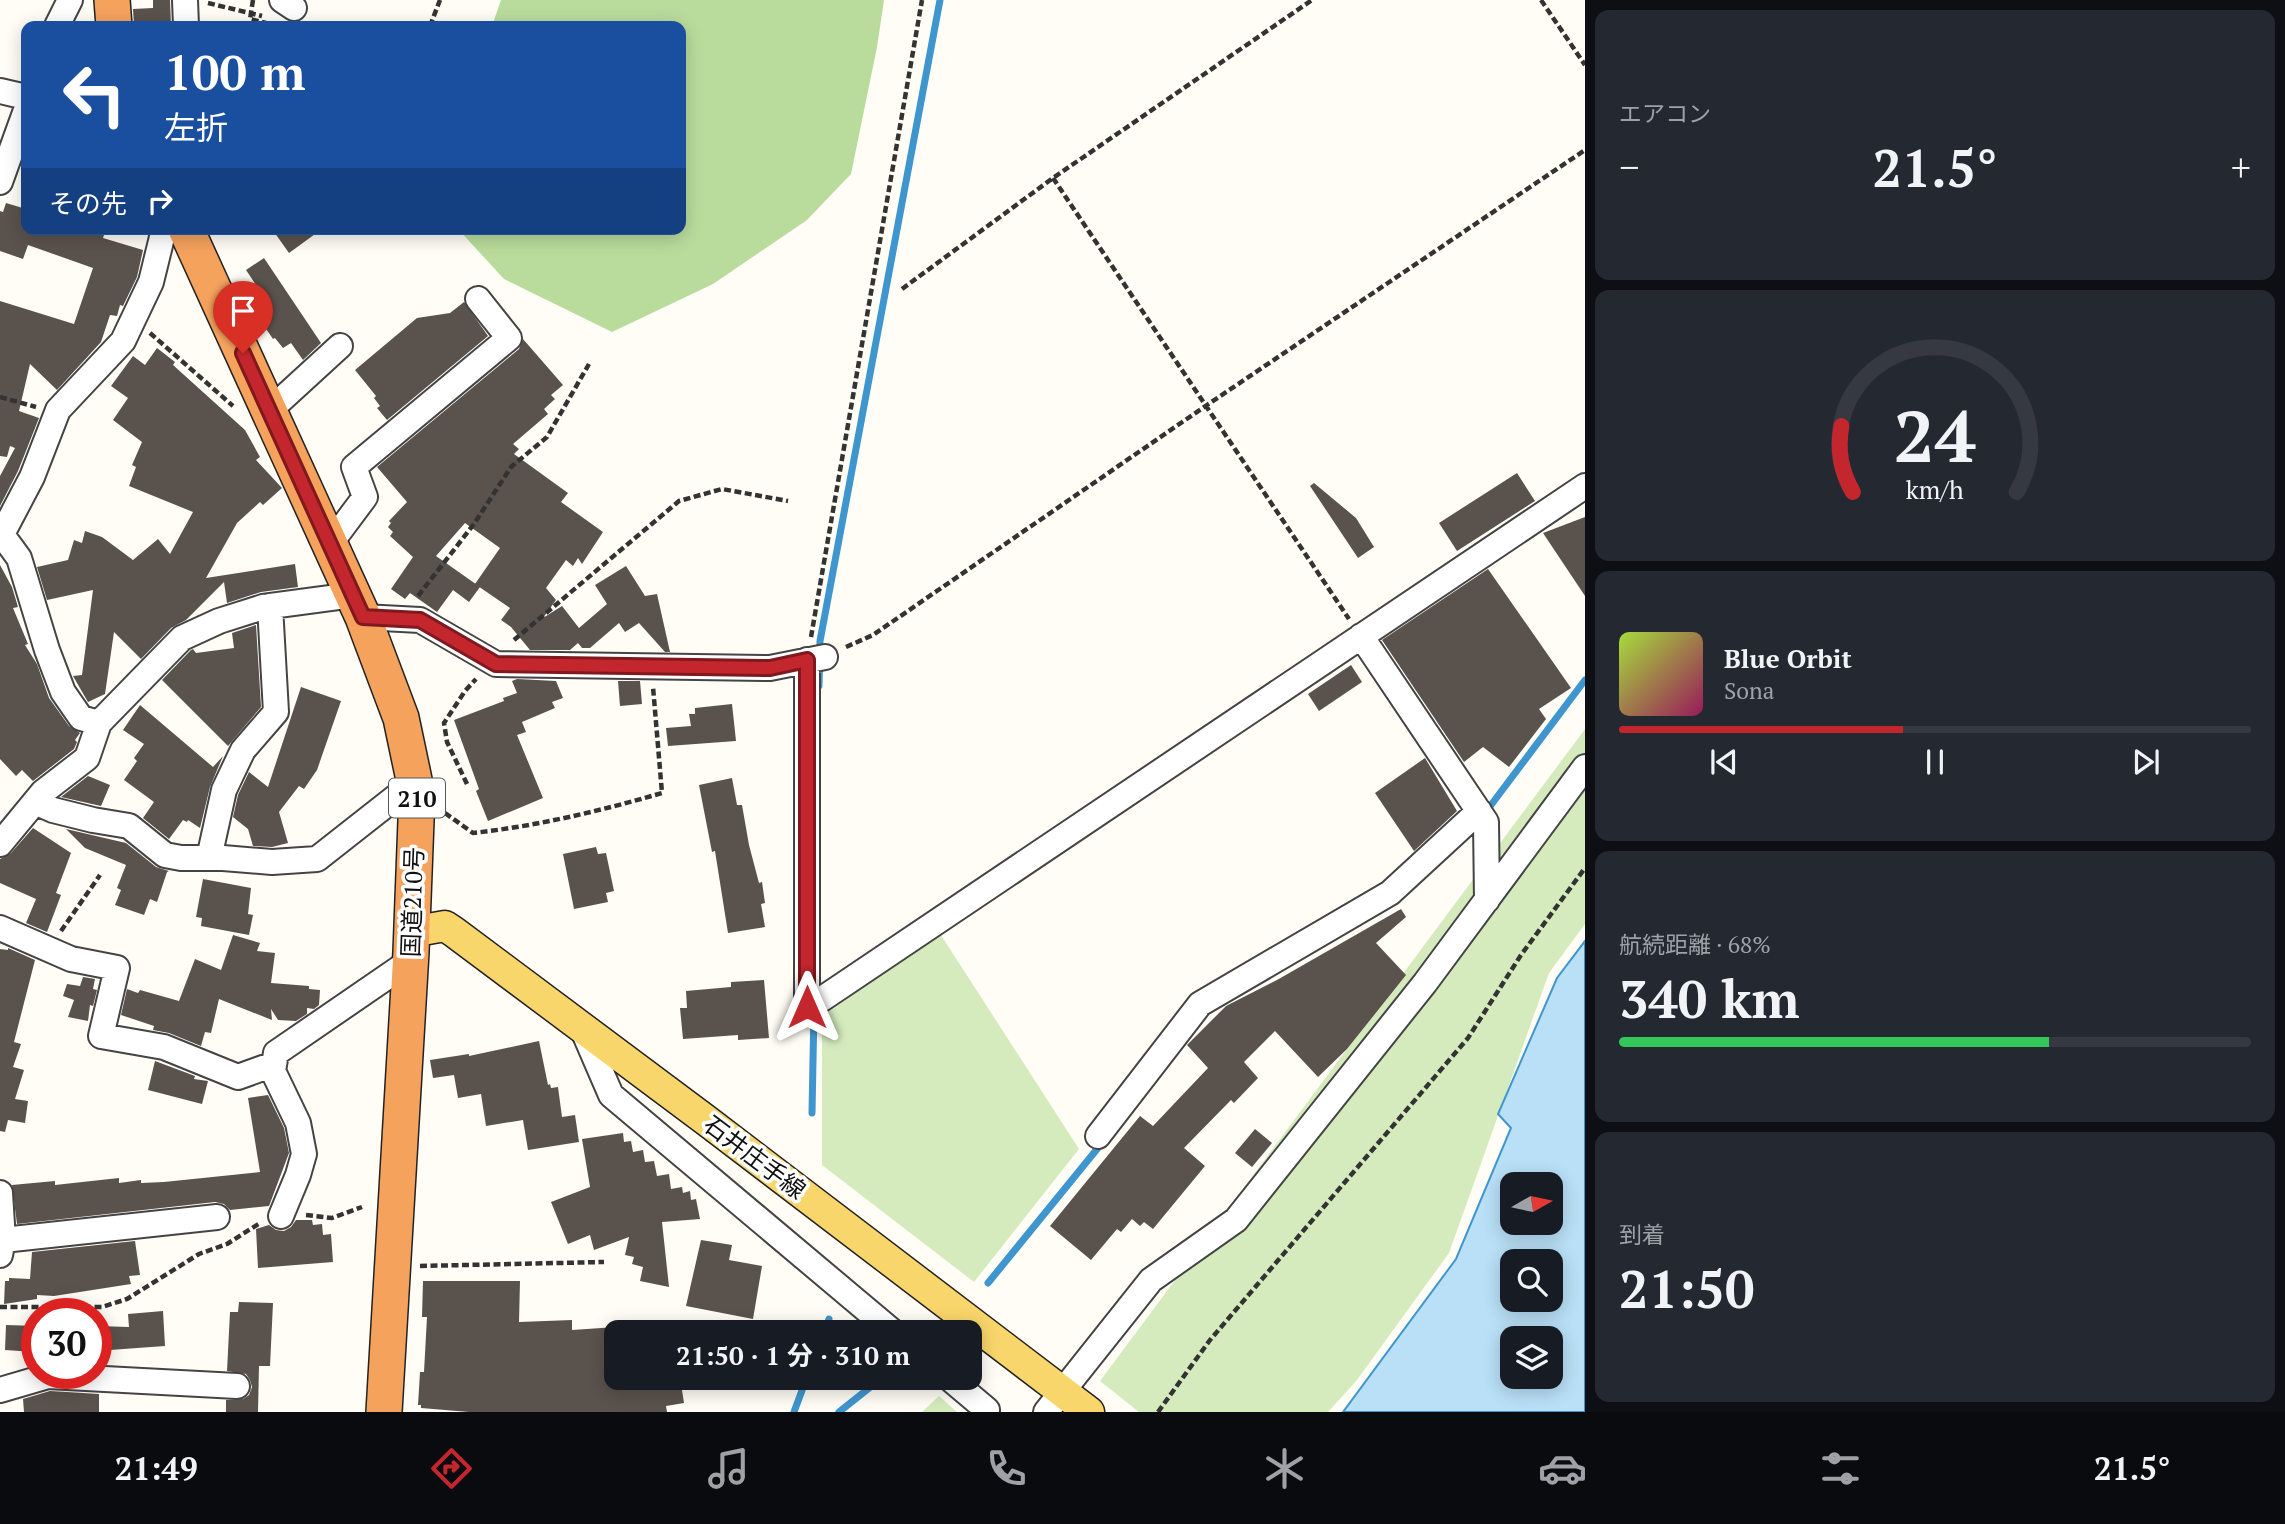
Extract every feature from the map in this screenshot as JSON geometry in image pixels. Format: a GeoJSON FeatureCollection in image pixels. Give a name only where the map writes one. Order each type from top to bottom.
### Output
{"type":"FeatureCollection","features":[{"type":"Feature","properties":{"kind":"highway"},"geometry":{"type":"LineString","coordinates":[[112,0],[114,21]]}},
{"type":"Feature","properties":{"kind":"highway","name":"国道210号"},"geometry":{"type":"LineString","coordinates":[[188,235],[256,412],[330,544],[358,606],[401,718],[416,796],[411,946],[384,1412]]}},
{"type":"Feature","properties":{"kind":"main road","name":"石井庄手線"},"geometry":{"type":"LineString","coordinates":[[411,946],[445,926],[582,1028],[1054,1402],[1088,1412]]}},
{"type":"Feature","properties":{"kind":"street"},"geometry":{"type":"LineString","coordinates":[[60,21],[70,0]]}},
{"type":"Feature","properties":{"kind":"street"},"geometry":{"type":"LineString","coordinates":[[188,21],[195,1]]}},
{"type":"Feature","properties":{"kind":"street"},"geometry":{"type":"LineString","coordinates":[[0,91],[21,96]]}},
{"type":"Feature","properties":{"kind":"street"},"geometry":{"type":"LineString","coordinates":[[0,182],[21,124]]}},
{"type":"Feature","properties":{"kind":"street"},"geometry":{"type":"LineString","coordinates":[[99,723],[81,718],[63,692],[19,558],[1,535],[32,477],[57,413],[123,341],[151,282],[163,235]]}},
{"type":"Feature","properties":{"kind":"street"},"geometry":{"type":"LineString","coordinates":[[330,544],[365,497],[354,467],[509,338],[478,299]]}},
{"type":"Feature","properties":{"kind":"street"},"geometry":{"type":"LineString","coordinates":[[256,412],[340,346]]}},
{"type":"Feature","properties":{"kind":"street"},"geometry":{"type":"LineString","coordinates":[[0,844],[43,792],[87,758],[99,723],[182,638],[219,621],[270,606],[358,606],[400,618],[420,620],[496,664],[770,668],[816,658],[815,1003],[1585,486]]}},
{"type":"Feature","properties":{"kind":"street"},"geometry":{"type":"LineString","coordinates":[[209,858],[224,790],[243,750],[276,712],[270,606]]}},
{"type":"Feature","properties":{"kind":"street"},"geometry":{"type":"LineString","coordinates":[[1361,636],[1483,816],[1487,900]]}},
{"type":"Feature","properties":{"kind":"street"},"geometry":{"type":"LineString","coordinates":[[1054,1402],[1151,1280],[1236,1220],[1425,983],[1585,767]]}},
{"type":"Feature","properties":{"kind":"street"},"geometry":{"type":"LineString","coordinates":[[35,802],[53,810],[129,826],[164,855],[272,862],[317,859],[416,796]]}},
{"type":"Feature","properties":{"kind":"street"},"geometry":{"type":"LineString","coordinates":[[1098,1136],[1200,1004],[1390,893],[1483,816]]}},
{"type":"Feature","properties":{"kind":"street"},"geometry":{"type":"LineString","coordinates":[[0,928],[71,959],[117,968],[101,1036],[164,1046],[238,1077],[274,1064]]}},
{"type":"Feature","properties":{"kind":"street"},"geometry":{"type":"LineString","coordinates":[[281,1216],[299,1175],[304,1154],[298,1123],[273,1070],[276,1053],[411,946]]}},
{"type":"Feature","properties":{"kind":"street"},"geometry":{"type":"LineString","coordinates":[[582,1028],[611,1095],[879,1320]]}},
{"type":"Feature","properties":{"kind":"street"},"geometry":{"type":"LineString","coordinates":[[0,1193],[2,1247],[217,1217]]}},
{"type":"Feature","properties":{"kind":"street"},"geometry":{"type":"LineString","coordinates":[[0,1390],[48,1376],[237,1386]]}},
{"type":"Feature","properties":{"kind":"street"},"geometry":{"type":"LineString","coordinates":[[963,1390],[987,1410]]}},
{"type":"Feature","properties":{"kind":"path"},"geometry":{"type":"LineString","coordinates":[[253,0],[250,19],[258,21]]}},
{"type":"Feature","properties":{"kind":"path"},"geometry":{"type":"LineString","coordinates":[[432,21],[440,0]]}},
{"type":"Feature","properties":{"kind":"path"},"geometry":{"type":"LineString","coordinates":[[816,658],[922,0]]}},
{"type":"Feature","properties":{"kind":"path"},"geometry":{"type":"LineString","coordinates":[[902,289],[1053,178],[1312,0]]}},
{"type":"Feature","properties":{"kind":"path"},"geometry":{"type":"LineString","coordinates":[[1541,0],[1585,65]]}},
{"type":"Feature","properties":{"kind":"path"},"geometry":{"type":"LineString","coordinates":[[195,1],[262,16]]}},
{"type":"Feature","properties":{"kind":"path"},"geometry":{"type":"LineString","coordinates":[[816,658],[873,635],[1585,150]]}},
{"type":"Feature","properties":{"kind":"path"},"geometry":{"type":"LineString","coordinates":[[1053,178],[1361,636]]}},
{"type":"Feature","properties":{"kind":"path"},"geometry":{"type":"LineString","coordinates":[[134,319],[256,412]]}},
{"type":"Feature","properties":{"kind":"path"},"geometry":{"type":"LineString","coordinates":[[400,618],[474,524],[511,467],[547,437],[589,364]]}},
{"type":"Feature","properties":{"kind":"path"},"geometry":{"type":"LineString","coordinates":[[0,397],[57,413]]}},
{"type":"Feature","properties":{"kind":"path"},"geometry":{"type":"LineString","coordinates":[[467,784],[447,742],[444,723],[465,691],[507,646],[679,501],[722,489],[788,501]]}},
{"type":"Feature","properties":{"kind":"path"},"geometry":{"type":"LineString","coordinates":[[416,796],[445,812],[473,833],[591,813],[662,793],[652,666]]}},
{"type":"Feature","properties":{"kind":"path"},"geometry":{"type":"LineString","coordinates":[[1158,1412],[1210,1339],[1468,1038],[1521,955],[1585,868]]}},
{"type":"Feature","properties":{"kind":"path"},"geometry":{"type":"LineString","coordinates":[[48,948],[100,875]]}},
{"type":"Feature","properties":{"kind":"path"},"geometry":{"type":"LineString","coordinates":[[0,1307],[102,1307],[127,1299],[199,1254],[227,1244],[261,1223],[281,1216],[301,1214],[332,1218],[362,1207]]}},
{"type":"Feature","properties":{"kind":"path"},"geometry":{"type":"LineString","coordinates":[[409,1266],[604,1262]]}},
{"type":"Feature","properties":{"kind":"green space"},"geometry":{"type":"Polygon","coordinates":[[[501,0],[884,0],[851,174],[807,220],[713,284],[612,332],[504,279],[464,235],[686,235],[686,21],[494,21],[501,0]]]}},
{"type":"Feature","properties":{"kind":"green space"},"geometry":{"type":"Polygon","coordinates":[[[1585,729],[1585,924],[1549,973],[1449,1253],[1357,1380],[1328,1412],[1139,1412],[1100,1381],[1585,729]]]}},
{"type":"Feature","properties":{"kind":"green space"},"geometry":{"type":"Polygon","coordinates":[[[939,932],[1079,1149],[974,1282],[822,1165],[822,1017],[939,932]]]}},
{"type":"Feature","properties":{"kind":"green space"},"geometry":{"type":"Polygon","coordinates":[[[939,1396],[957,1412],[922,1412],[939,1396]]]}},
{"type":"Feature","properties":{"kind":"water"},"geometry":{"type":"Polygon","coordinates":[[[1585,941],[1585,1412],[1343,1412],[1456,1259],[1511,1128],[1498,1114],[1557,978],[1585,941]]]}},
{"type":"Feature","properties":{"kind":"building"},"geometry":{"type":"Polygon","coordinates":[[[153,0],[170,0],[171,21],[134,21],[133,9],[153,8],[153,0]]]}},
{"type":"Feature","properties":{"kind":"building"},"geometry":{"type":"Polygon","coordinates":[[[6,203],[21,208],[21,235],[104,235],[103,238],[143,250],[137,277],[123,306],[120,305],[117,316],[110,315],[101,342],[57,390],[30,364],[19,411],[39,418],[18,471],[0,506],[0,476],[15,448],[10,446],[7,457],[0,456],[0,301],[74,324],[93,268],[28,245],[23,259],[0,251],[0,211],[3,212],[6,203]]]}},
{"type":"Feature","properties":{"kind":"building"},"geometry":{"type":"Polygon","coordinates":[[[276,235],[314,235],[289,253],[276,235]]]}},
{"type":"Feature","properties":{"kind":"building"},"geometry":{"type":"Polygon","coordinates":[[[264,258],[321,343],[303,360],[291,343],[283,348],[273,339],[249,304],[262,294],[246,270],[264,258]]]}},
{"type":"Feature","properties":{"kind":"building"},"geometry":{"type":"Polygon","coordinates":[[[464,302],[488,336],[387,420],[377,408],[380,406],[374,398],[376,396],[355,370],[417,318],[450,313],[464,302]]]}},
{"type":"Feature","properties":{"kind":"building"},"geometry":{"type":"Polygon","coordinates":[[[523,339],[563,385],[551,395],[555,399],[544,409],[548,414],[513,444],[519,449],[514,454],[568,493],[561,502],[603,532],[582,564],[578,558],[573,566],[566,560],[546,588],[556,600],[543,618],[562,606],[579,628],[607,604],[595,585],[626,566],[645,596],[657,594],[670,652],[665,652],[639,623],[625,632],[619,623],[590,648],[582,648],[578,643],[570,650],[530,650],[511,627],[501,620],[510,608],[480,587],[469,602],[453,590],[437,612],[410,593],[405,599],[391,589],[413,557],[390,536],[393,532],[388,527],[391,523],[389,521],[407,502],[377,467],[519,349],[523,339]],[[465,523],[436,556],[475,584],[500,548],[465,523]]]}},
{"type":"Feature","properties":{"kind":"building"},"geometry":{"type":"Polygon","coordinates":[[[157,348],[245,430],[260,457],[256,460],[282,488],[263,505],[260,502],[237,523],[206,578],[295,564],[298,587],[261,592],[227,603],[224,582],[186,620],[171,628],[141,659],[114,632],[105,694],[88,702],[73,676],[82,675],[93,590],[47,600],[37,567],[68,560],[74,540],[82,543],[85,531],[102,537],[133,560],[158,539],[170,554],[193,512],[129,486],[136,467],[132,465],[142,442],[113,420],[128,398],[111,386],[133,356],[145,365],[157,348]]]}},
{"type":"Feature","properties":{"kind":"building"},"geometry":{"type":"Polygon","coordinates":[[[1517,473],[1535,501],[1457,551],[1439,523],[1517,473]]]}},
{"type":"Feature","properties":{"kind":"building"},"geometry":{"type":"Polygon","coordinates":[[[1314,483],[1356,518],[1374,547],[1358,558],[1310,486],[1314,483]]]}},
{"type":"Feature","properties":{"kind":"building"},"geometry":{"type":"Polygon","coordinates":[[[1585,517],[1585,596],[1543,533],[1585,517]]]}},
{"type":"Feature","properties":{"kind":"building"},"geometry":{"type":"Polygon","coordinates":[[[0,565],[12,587],[18,607],[13,608],[28,644],[25,645],[37,664],[49,698],[69,726],[80,733],[75,740],[77,742],[74,749],[33,781],[22,770],[16,776],[0,759],[0,565]]]}},
{"type":"Feature","properties":{"kind":"building"},"geometry":{"type":"Polygon","coordinates":[[[1488,569],[1571,688],[1539,709],[1546,719],[1509,767],[1483,747],[1464,762],[1382,640],[1488,569]]]}},
{"type":"Feature","properties":{"kind":"building"},"geometry":{"type":"Polygon","coordinates":[[[256,625],[261,707],[228,746],[162,680],[191,650],[196,653],[234,648],[232,633],[256,625]]]}},
{"type":"Feature","properties":{"kind":"building"},"geometry":{"type":"Polygon","coordinates":[[[1351,665],[1362,682],[1319,711],[1308,694],[1351,665]]]}},
{"type":"Feature","properties":{"kind":"building"},"geometry":{"type":"Polygon","coordinates":[[[512,681],[556,681],[563,698],[552,702],[555,708],[522,722],[526,732],[517,735],[543,798],[488,821],[454,720],[504,701],[503,698],[517,693],[512,681]]]}},
{"type":"Feature","properties":{"kind":"building"},"geometry":{"type":"Polygon","coordinates":[[[618,681],[640,681],[642,704],[620,706],[618,681]]]}},
{"type":"Feature","properties":{"kind":"building"},"geometry":{"type":"Polygon","coordinates":[[[301,687],[341,701],[317,770],[304,789],[299,786],[279,812],[288,843],[272,847],[253,846],[248,829],[233,817],[238,795],[249,772],[268,787],[301,687]]]}},
{"type":"Feature","properties":{"kind":"building"},"geometry":{"type":"Polygon","coordinates":[[[732,704],[736,741],[668,746],[666,728],[691,726],[689,714],[695,714],[695,708],[732,704]]]}},
{"type":"Feature","properties":{"kind":"building"},"geometry":{"type":"Polygon","coordinates":[[[140,705],[213,767],[223,756],[210,787],[200,828],[188,820],[183,820],[169,839],[143,818],[154,802],[124,780],[137,761],[134,758],[144,744],[123,730],[140,705]]]}},
{"type":"Feature","properties":{"kind":"building"},"geometry":{"type":"Polygon","coordinates":[[[1425,758],[1457,811],[1414,851],[1375,793],[1425,758]]]}},
{"type":"Feature","properties":{"kind":"building"},"geometry":{"type":"Polygon","coordinates":[[[88,776],[110,785],[101,806],[61,797],[88,776]]]}},
{"type":"Feature","properties":{"kind":"building"},"geometry":{"type":"Polygon","coordinates":[[[732,778],[737,805],[742,805],[759,883],[762,882],[765,903],[761,904],[765,927],[728,933],[715,851],[712,852],[699,785],[732,778]]]}},
{"type":"Feature","properties":{"kind":"building"},"geometry":{"type":"Polygon","coordinates":[[[33,828],[71,853],[56,893],[61,895],[47,932],[26,923],[36,899],[0,883],[0,859],[11,853],[33,828]]]}},
{"type":"Feature","properties":{"kind":"building"},"geometry":{"type":"Polygon","coordinates":[[[66,829],[126,843],[156,867],[169,871],[157,902],[150,899],[144,915],[115,905],[121,890],[117,888],[126,865],[85,848],[66,829]]]}},
{"type":"Feature","properties":{"kind":"building"},"geometry":{"type":"Polygon","coordinates":[[[596,847],[598,854],[606,853],[614,891],[606,893],[608,902],[574,909],[563,854],[596,847]]]}},
{"type":"Feature","properties":{"kind":"building"},"geometry":{"type":"Polygon","coordinates":[[[203,879],[251,888],[248,914],[253,915],[249,935],[201,926],[202,918],[196,917],[203,879]]]}},
{"type":"Feature","properties":{"kind":"building"},"geometry":{"type":"Polygon","coordinates":[[[1401,909],[1406,917],[1376,943],[1406,975],[1347,1049],[1318,1077],[1275,1031],[1244,1062],[1258,1078],[1234,1103],[1231,1100],[1184,1148],[1205,1166],[1153,1229],[1144,1222],[1140,1226],[1132,1219],[1121,1232],[1117,1229],[1091,1260],[1050,1226],[1140,1116],[1153,1126],[1208,1068],[1187,1045],[1226,1006],[1401,909]]]}},
{"type":"Feature","properties":{"kind":"building"},"geometry":{"type":"Polygon","coordinates":[[[233,935],[260,943],[257,951],[275,953],[271,983],[309,986],[309,989],[320,990],[319,1005],[314,1009],[307,1008],[307,1014],[296,1021],[278,1020],[271,1009],[272,1020],[219,999],[211,1033],[205,1032],[201,1046],[169,1033],[153,1030],[154,1026],[121,1015],[127,989],[179,1001],[195,959],[221,970],[233,935]]]}},
{"type":"Feature","properties":{"kind":"building"},"geometry":{"type":"Polygon","coordinates":[[[8,948],[35,960],[14,1042],[21,1044],[13,1067],[24,1070],[15,1099],[28,1101],[25,1123],[8,1120],[5,1132],[0,1131],[0,949],[8,948]]]}},
{"type":"Feature","properties":{"kind":"building"},"geometry":{"type":"Polygon","coordinates":[[[83,977],[95,979],[93,989],[97,990],[93,1006],[90,1005],[88,1021],[68,1017],[74,1000],[63,996],[67,984],[80,986],[83,977]]]}},
{"type":"Feature","properties":{"kind":"building"},"geometry":{"type":"Polygon","coordinates":[[[764,980],[769,1038],[738,1040],[738,1035],[683,1039],[680,1008],[687,1008],[686,991],[731,987],[731,982],[764,980]]]}},
{"type":"Feature","properties":{"kind":"building"},"geometry":{"type":"Polygon","coordinates":[[[539,1041],[548,1085],[550,1084],[551,1088],[558,1087],[562,1117],[575,1115],[579,1142],[528,1150],[523,1120],[486,1126],[481,1094],[458,1098],[454,1075],[433,1078],[430,1060],[469,1056],[539,1041]]]}},
{"type":"Feature","properties":{"kind":"building"},"geometry":{"type":"Polygon","coordinates":[[[155,1061],[195,1076],[194,1079],[208,1081],[202,1104],[148,1090],[155,1061]]]}},
{"type":"Feature","properties":{"kind":"building"},"geometry":{"type":"Polygon","coordinates":[[[268,1095],[284,1128],[289,1153],[269,1206],[230,1210],[224,1204],[215,1202],[17,1224],[12,1185],[55,1181],[55,1185],[119,1178],[119,1183],[141,1180],[141,1183],[164,1182],[260,1172],[248,1098],[268,1095]]]}},
{"type":"Feature","properties":{"kind":"building"},"geometry":{"type":"Polygon","coordinates":[[[1255,1129],[1272,1143],[1252,1167],[1235,1153],[1255,1129]]]}},
{"type":"Feature","properties":{"kind":"building"},"geometry":{"type":"Polygon","coordinates":[[[623,1133],[624,1142],[631,1141],[633,1152],[643,1150],[645,1162],[654,1161],[657,1176],[669,1174],[671,1189],[682,1187],[683,1193],[690,1191],[691,1200],[696,1199],[700,1219],[662,1222],[669,1287],[640,1281],[643,1267],[632,1264],[634,1257],[625,1255],[629,1237],[594,1250],[590,1235],[568,1244],[551,1202],[590,1187],[582,1139],[623,1133]]]}},
{"type":"Feature","properties":{"kind":"building"},"geometry":{"type":"Polygon","coordinates":[[[296,1220],[312,1220],[313,1225],[322,1224],[323,1235],[331,1234],[333,1262],[258,1268],[256,1229],[269,1225],[284,1231],[296,1220]]]}},
{"type":"Feature","properties":{"kind":"building"},"geometry":{"type":"Polygon","coordinates":[[[701,1240],[732,1245],[729,1260],[762,1266],[753,1319],[686,1306],[701,1240]]]}},
{"type":"Feature","properties":{"kind":"building"},"geometry":{"type":"Polygon","coordinates":[[[135,1241],[140,1275],[129,1276],[131,1284],[54,1296],[37,1295],[37,1298],[21,1298],[21,1301],[4,1304],[5,1281],[9,1281],[9,1278],[30,1279],[32,1252],[135,1241]]]}},
{"type":"Feature","properties":{"kind":"building"},"geometry":{"type":"Polygon","coordinates":[[[423,1281],[520,1281],[519,1322],[572,1320],[572,1330],[604,1328],[604,1390],[682,1390],[684,1403],[666,1406],[667,1412],[469,1412],[421,1408],[421,1405],[418,1405],[420,1372],[424,1372],[427,1317],[422,1317],[423,1281]]]}},
{"type":"Feature","properties":{"kind":"building"},"geometry":{"type":"Polygon","coordinates":[[[239,1302],[273,1303],[270,1366],[259,1366],[258,1412],[226,1412],[226,1400],[243,1399],[249,1395],[252,1387],[246,1374],[227,1371],[230,1312],[238,1312],[239,1302]]]}},
{"type":"Feature","properties":{"kind":"building"},"geometry":{"type":"Polygon","coordinates":[[[163,1311],[165,1346],[112,1350],[112,1326],[129,1327],[128,1314],[163,1311]]]}},
{"type":"Feature","properties":{"kind":"building"},"geometry":{"type":"Polygon","coordinates":[[[6,1325],[21,1325],[21,1351],[5,1350],[6,1325]]]}},
{"type":"Feature","properties":{"kind":"building"},"geometry":{"type":"Polygon","coordinates":[[[50,1391],[99,1394],[99,1412],[24,1412],[23,1399],[50,1391]]]}},
{"type":"Feature","properties":{"kind":"waterway"},"geometry":{"type":"LineString","coordinates":[[819,686],[820,641],[940,0]]}},
{"type":"Feature","properties":{"kind":"waterway"},"geometry":{"type":"LineString","coordinates":[[1485,813],[1585,680]]}},
{"type":"Feature","properties":{"kind":"waterway"},"geometry":{"type":"LineString","coordinates":[[812,1113],[814,1009]]}},
{"type":"Feature","properties":{"kind":"waterway"},"geometry":{"type":"LineString","coordinates":[[988,1283],[1102,1143]]}},
{"type":"Feature","properties":{"kind":"waterway"},"geometry":{"type":"LineString","coordinates":[[794,1412],[802,1390]]}},
{"type":"Feature","properties":{"kind":"waterway"},"geometry":{"type":"LineString","coordinates":[[839,1412],[867,1390]]}},
{"type":"Feature","properties":{"kind":"route"},"geometry":{"type":"LineString","coordinates":[[243,353],[363,617],[420,620],[496,664],[770,668],[807,660],[807,1007]]}}]}
